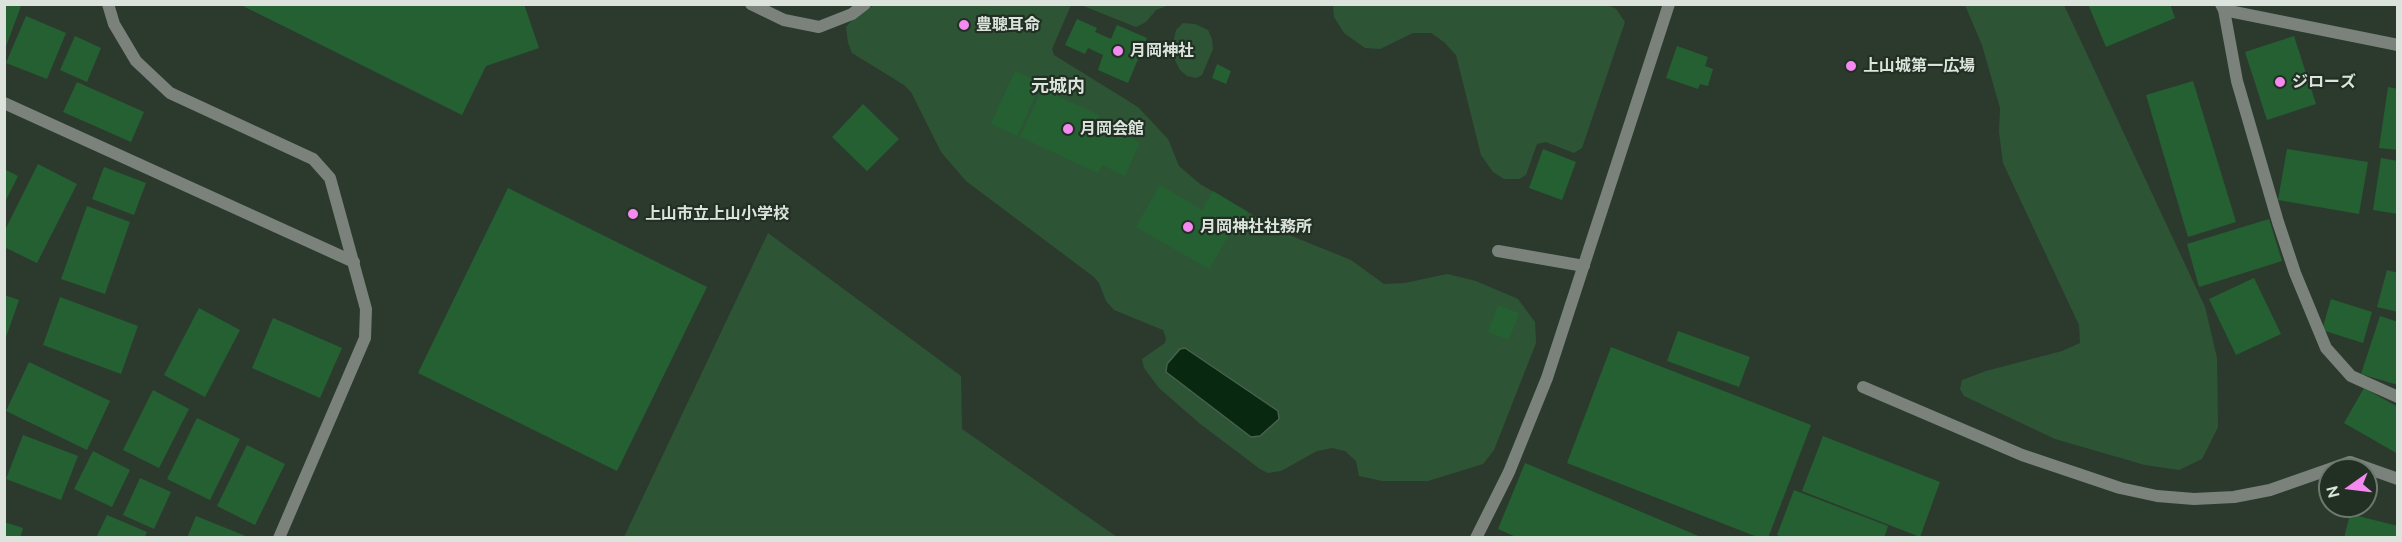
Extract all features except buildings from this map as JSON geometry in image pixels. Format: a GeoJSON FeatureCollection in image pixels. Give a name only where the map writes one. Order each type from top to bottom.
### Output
{"type":"FeatureCollection","features":[{"type":"Feature","properties":{"kind":"lane"},"geometry":{"type":"LineString","coordinates":[[108,4],[114,24],[136,61],[170,93],[313,159],[330,178],[366,309],[365,338],[279,537]]}},
{"type":"Feature","properties":{"kind":"lane"},"geometry":{"type":"LineString","coordinates":[[751,4],[784,20],[819,27],[852,14],[865,4]]}},
{"type":"Feature","properties":{"kind":"lane"},"geometry":{"type":"LineString","coordinates":[[1476,537],[1509,472],[1547,378],[1669,4]]}},
{"type":"Feature","properties":{"kind":"lane"},"geometry":{"type":"LineString","coordinates":[[2397,45],[2222,7],[2237,81],[2278,222],[2295,273],[2326,348],[2350,376],[2397,398]]}},
{"type":"Feature","properties":{"kind":"lane"},"geometry":{"type":"LineString","coordinates":[[4,103],[354,262]]}},
{"type":"Feature","properties":{"kind":"lane"},"geometry":{"type":"LineString","coordinates":[[1498,250],[1584,266]]}},
{"type":"Feature","properties":{"kind":"lane"},"geometry":{"type":"LineString","coordinates":[[1863,387],[2022,455],[2120,488],[2157,496],[2194,499],[2234,497],[2270,490],[2350,462],[2397,479]]}},
{"type":"Feature","properties":{"kind":"shaded area"},"geometry":{"type":"Polygon","coordinates":[[[874,5],[1071,5],[1052,49],[1054,55],[1138,107],[1168,139],[1179,166],[1200,184],[1284,233],[1351,260],[1384,284],[1405,283],[1447,274],[1476,281],[1518,299],[1535,322],[1536,343],[1494,450],[1483,464],[1428,481],[1382,481],[1359,476],[1356,461],[1345,451],[1332,448],[1317,451],[1281,471],[1268,473],[1260,469],[1199,423],[1159,388],[1144,368],[1142,359],[1165,343],[1163,330],[1114,310],[1106,301],[1094,277],[966,181],[941,152],[911,92],[904,85],[852,53],[846,27],[853,19],[874,5]]]}},
{"type":"Feature","properties":{"kind":"shaded area"},"geometry":{"type":"Polygon","coordinates":[[[1081,5],[1169,5],[1156,10],[1146,22],[1136,27],[1081,5]]]}},
{"type":"Feature","properties":{"kind":"shaded area"},"geometry":{"type":"Polygon","coordinates":[[[1333,5],[1608,5],[1616,9],[1625,22],[1582,148],[1574,153],[1546,142],[1537,144],[1526,175],[1519,179],[1504,179],[1493,172],[1481,155],[1456,55],[1444,42],[1431,33],[1413,33],[1380,49],[1365,48],[1344,33],[1334,17],[1333,5]]]}},
{"type":"Feature","properties":{"kind":"shaded area"},"geometry":{"type":"Polygon","coordinates":[[[1965,5],[2064,5],[2205,307],[2217,358],[2218,427],[2202,459],[2179,470],[2145,465],[2055,439],[1964,396],[1960,389],[1962,380],[1986,371],[2062,351],[2080,343],[2079,325],[2003,163],[1999,132],[2000,108],[1982,45],[1965,5]]]}},
{"type":"Feature","properties":{"kind":"shaded area"},"geometry":{"type":"Polygon","coordinates":[[[1183,23],[1195,24],[1208,30],[1212,39],[1213,49],[1202,75],[1196,78],[1187,76],[1180,70],[1175,60],[1173,43],[1176,30],[1183,23]]]}},
{"type":"Feature","properties":{"kind":"shaded area"},"geometry":{"type":"Polygon","coordinates":[[[768,233],[961,376],[962,429],[1117,537],[624,537],[768,233]]]}},
{"type":"Feature","properties":{"kind":"shaded area"},"geometry":{"type":"Polygon","coordinates":[[[1185,348],[1278,411],[1279,419],[1260,436],[1251,437],[1166,372],[1167,364],[1180,349],[1185,348]]]}},
{"type":"Feature","properties":{"kind":"place","name":"豊聰耳命"},"geometry":{"type":"Point","coordinates":[964,25]}},
{"type":"Feature","properties":{"kind":"place","name":"月岡神社"},"geometry":{"type":"Point","coordinates":[1118,51]}},
{"type":"Feature","properties":{"kind":"place","name":"上山城第一広場"},"geometry":{"type":"Point","coordinates":[1851,66]}},
{"type":"Feature","properties":{"kind":"place","name":"ジローズ"},"geometry":{"type":"Point","coordinates":[2280,82]}},
{"type":"Feature","properties":{"kind":"place","name":"月岡会館"},"geometry":{"type":"Point","coordinates":[1068,129]}},
{"type":"Feature","properties":{"kind":"place","name":"上山市立上山小学校"},"geometry":{"type":"Point","coordinates":[633,214]}},
{"type":"Feature","properties":{"kind":"place","name":"月岡神社社務所"},"geometry":{"type":"Point","coordinates":[1188,227]}},
{"type":"Feature","properties":{"kind":"district","name":"元城内"},"geometry":{"type":"Point","coordinates":[1058,86]}}]}
